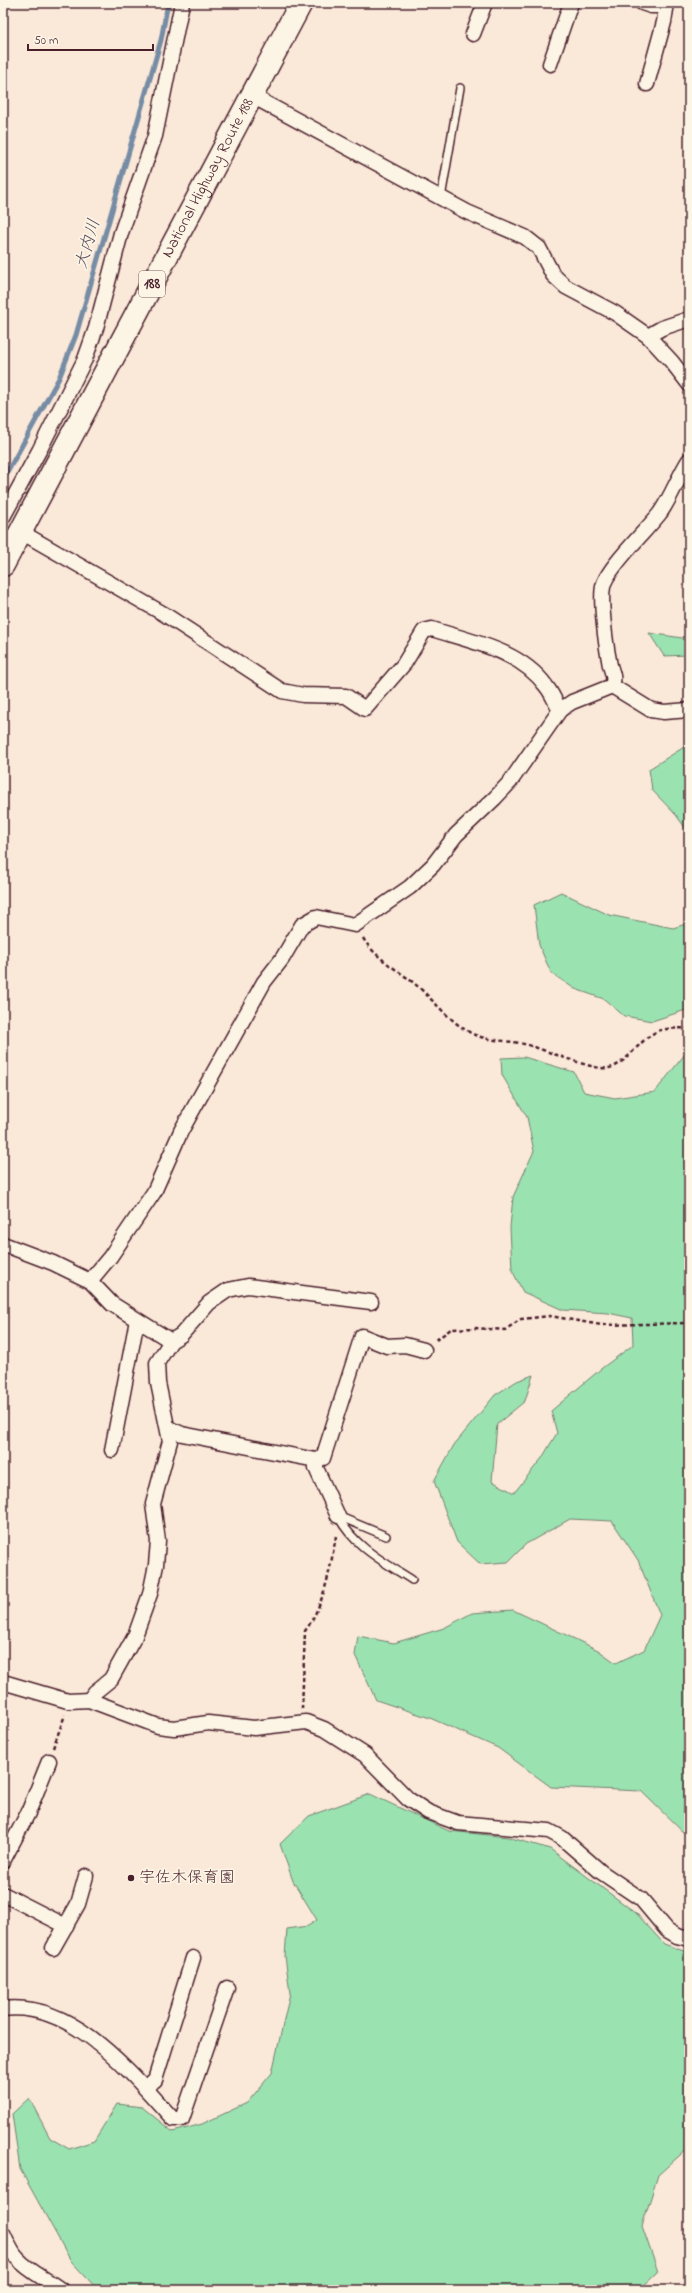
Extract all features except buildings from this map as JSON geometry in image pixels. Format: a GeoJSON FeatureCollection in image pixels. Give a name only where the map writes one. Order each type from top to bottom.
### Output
{"type":"FeatureCollection","features":[{"type":"Feature","properties":{"kind":"highway","name":"National Highway Route 188"},"geometry":{"type":"LineString","coordinates":[[3,565],[301,3]]}},
{"type":"Feature","properties":{"kind":"street"},"geometry":{"type":"LineString","coordinates":[[3,517],[40,450],[85,359],[96,328],[121,233],[155,136],[182,3]]}},
{"type":"Feature","properties":{"kind":"street"},"geometry":{"type":"LineString","coordinates":[[473,34],[485,3]]}},
{"type":"Feature","properties":{"kind":"street"},"geometry":{"type":"LineString","coordinates":[[550,64],[571,3]]}},
{"type":"Feature","properties":{"kind":"street"},"geometry":{"type":"LineString","coordinates":[[642,3],[651,6],[666,4],[647,84]]}},
{"type":"Feature","properties":{"kind":"street"},"geometry":{"type":"LineString","coordinates":[[252,96],[467,212],[525,237],[539,248],[553,275],[566,287],[615,313],[648,336],[672,362],[689,384]]}},
{"type":"Feature","properties":{"kind":"street"},"geometry":{"type":"LineString","coordinates":[[648,336],[662,328],[689,319]]}},
{"type":"Feature","properties":{"kind":"street"},"geometry":{"type":"LineString","coordinates":[[90,1281],[110,1257],[154,1192],[181,1131],[264,982],[282,959],[302,925],[316,917],[355,925],[410,887],[433,865],[456,835],[510,782],[560,710],[572,702],[612,686],[615,678],[609,662],[602,587],[613,569],[660,512],[689,460]]}},
{"type":"Feature","properties":{"kind":"street"},"geometry":{"type":"LineString","coordinates":[[20,532],[164,614],[282,691],[303,695],[346,696],[365,708],[404,664],[424,631],[432,629],[505,653],[523,664],[546,686],[560,710]]}},
{"type":"Feature","properties":{"kind":"street"},"geometry":{"type":"LineString","coordinates":[[612,686],[651,710],[664,712],[689,710]]}},
{"type":"Feature","properties":{"kind":"street"},"geometry":{"type":"LineString","coordinates":[[3,1244],[53,1263],[90,1281],[112,1304],[171,1341]]}},
{"type":"Feature","properties":{"kind":"street"},"geometry":{"type":"LineString","coordinates":[[89,1700],[95,1692],[111,1679],[121,1664],[135,1636],[150,1594],[156,1565],[158,1541],[153,1504],[170,1442],[158,1383],[157,1362],[171,1341],[181,1335],[209,1304],[228,1290],[248,1286],[371,1302]]}},
{"type":"Feature","properties":{"kind":"street"},"geometry":{"type":"LineString","coordinates":[[112,1450],[137,1320]]}},
{"type":"Feature","properties":{"kind":"street"},"geometry":{"type":"LineString","coordinates":[[168,1428],[182,1434],[316,1460],[323,1458],[330,1441],[362,1336],[387,1346],[405,1345],[424,1350]]}},
{"type":"Feature","properties":{"kind":"street"},"geometry":{"type":"LineString","coordinates":[[316,1460],[316,1468],[338,1516]]}},
{"type":"Feature","properties":{"kind":"street"},"geometry":{"type":"LineString","coordinates":[[3,1682],[68,1701],[89,1700],[158,1726],[174,1728],[208,1723],[254,1728],[301,1721],[324,1729],[365,1755],[408,1799],[428,1812],[458,1823],[549,1831],[562,1838],[601,1872],[641,1899],[666,1930],[677,1936],[689,1939]]}},
{"type":"Feature","properties":{"kind":"street"},"geometry":{"type":"LineString","coordinates":[[3,1860],[28,1812],[49,1760]]}},
{"type":"Feature","properties":{"kind":"street"},"geometry":{"type":"LineString","coordinates":[[53,1948],[78,1904],[86,1876]]}},
{"type":"Feature","properties":{"kind":"street"},"geometry":{"type":"LineString","coordinates":[[3,1894],[66,1926]]}},
{"type":"Feature","properties":{"kind":"street"},"geometry":{"type":"LineString","coordinates":[[145,2088],[155,2080],[193,1958]]}},
{"type":"Feature","properties":{"kind":"street"},"geometry":{"type":"LineString","coordinates":[[3,2009],[19,2007],[35,2010],[74,2025],[116,2058],[173,2119],[182,2119],[227,1988]]}},
{"type":"Feature","properties":{"kind":"street"},"geometry":{"type":"LineString","coordinates":[[3,2233],[16,2258],[29,2269],[48,2279],[61,2290]]}},
{"type":"Feature","properties":{"kind":"lane"},"geometry":{"type":"LineString","coordinates":[[441,198],[460,88]]}},
{"type":"Feature","properties":{"kind":"lane"},"geometry":{"type":"LineString","coordinates":[[338,1516],[386,1536]]}},
{"type":"Feature","properties":{"kind":"lane"},"geometry":{"type":"LineString","coordinates":[[338,1516],[344,1528],[357,1543],[412,1580]]}},
{"type":"Feature","properties":{"kind":"path"},"geometry":{"type":"LineString","coordinates":[[355,925],[364,941],[377,954],[416,984],[452,1019],[474,1035],[495,1041],[527,1045],[584,1063],[608,1068],[619,1065],[642,1041],[658,1030],[689,1028]]}},
{"type":"Feature","properties":{"kind":"path"},"geometry":{"type":"LineString","coordinates":[[424,1350],[451,1329],[475,1328],[505,1330],[521,1319],[550,1316],[601,1326],[689,1323]]}},
{"type":"Feature","properties":{"kind":"path"},"geometry":{"type":"LineString","coordinates":[[301,1721],[305,1631],[312,1622],[325,1594],[337,1532],[338,1516]]}},
{"type":"Feature","properties":{"kind":"path"},"geometry":{"type":"LineString","coordinates":[[49,1760],[68,1701]]}},
{"type":"Feature","properties":{"kind":"green space"},"geometry":{"type":"Polygon","coordinates":[[[649,633],[689,639],[689,655],[664,656],[649,633]]]}},
{"type":"Feature","properties":{"kind":"green space"},"geometry":{"type":"Polygon","coordinates":[[[689,744],[689,779],[685,787],[689,794],[689,833],[676,815],[652,790],[649,769],[689,744]]]}},
{"type":"Feature","properties":{"kind":"green space"},"geometry":{"type":"Polygon","coordinates":[[[561,892],[609,915],[673,928],[689,923],[689,1009],[652,1021],[624,1016],[604,999],[575,989],[551,973],[539,945],[534,905],[561,892]]]}},
{"type":"Feature","properties":{"kind":"green space"},"geometry":{"type":"Polygon","coordinates":[[[689,1049],[689,1838],[641,1791],[551,1787],[498,1748],[430,1718],[376,1700],[355,1655],[358,1636],[394,1643],[444,1628],[472,1613],[513,1610],[598,1650],[616,1663],[644,1650],[660,1615],[638,1560],[612,1521],[570,1519],[526,1544],[508,1562],[480,1564],[457,1542],[434,1481],[454,1445],[495,1395],[517,1381],[533,1375],[525,1401],[497,1424],[492,1481],[514,1493],[542,1458],[557,1433],[551,1411],[602,1368],[633,1345],[632,1318],[608,1313],[563,1310],[523,1292],[512,1270],[510,1227],[513,1197],[534,1151],[527,1117],[502,1075],[501,1058],[524,1057],[574,1072],[584,1092],[615,1098],[655,1092],[689,1049]]]}},
{"type":"Feature","properties":{"kind":"green space"},"geometry":{"type":"Polygon","coordinates":[[[370,1794],[449,1831],[508,1837],[550,1849],[636,1913],[664,1944],[689,1953],[689,2147],[658,2175],[642,2226],[658,2272],[639,2290],[98,2290],[71,2261],[20,2169],[12,2114],[29,2098],[50,2138],[69,2149],[94,2141],[117,2104],[142,2107],[173,2132],[202,2124],[247,2103],[272,2073],[290,1993],[285,1956],[287,1929],[308,1926],[317,1920],[293,1881],[280,1844],[309,1816],[370,1794]]]}},
{"type":"Feature","properties":{"kind":"waterway","name":"大内川"},"geometry":{"type":"LineString","coordinates":[[3,480],[59,378],[76,335],[161,40],[168,3]]}},
{"type":"Feature","properties":{"kind":"place","name":"宇佐木保育園"},"geometry":{"type":"Point","coordinates":[131,1878]}}]}
